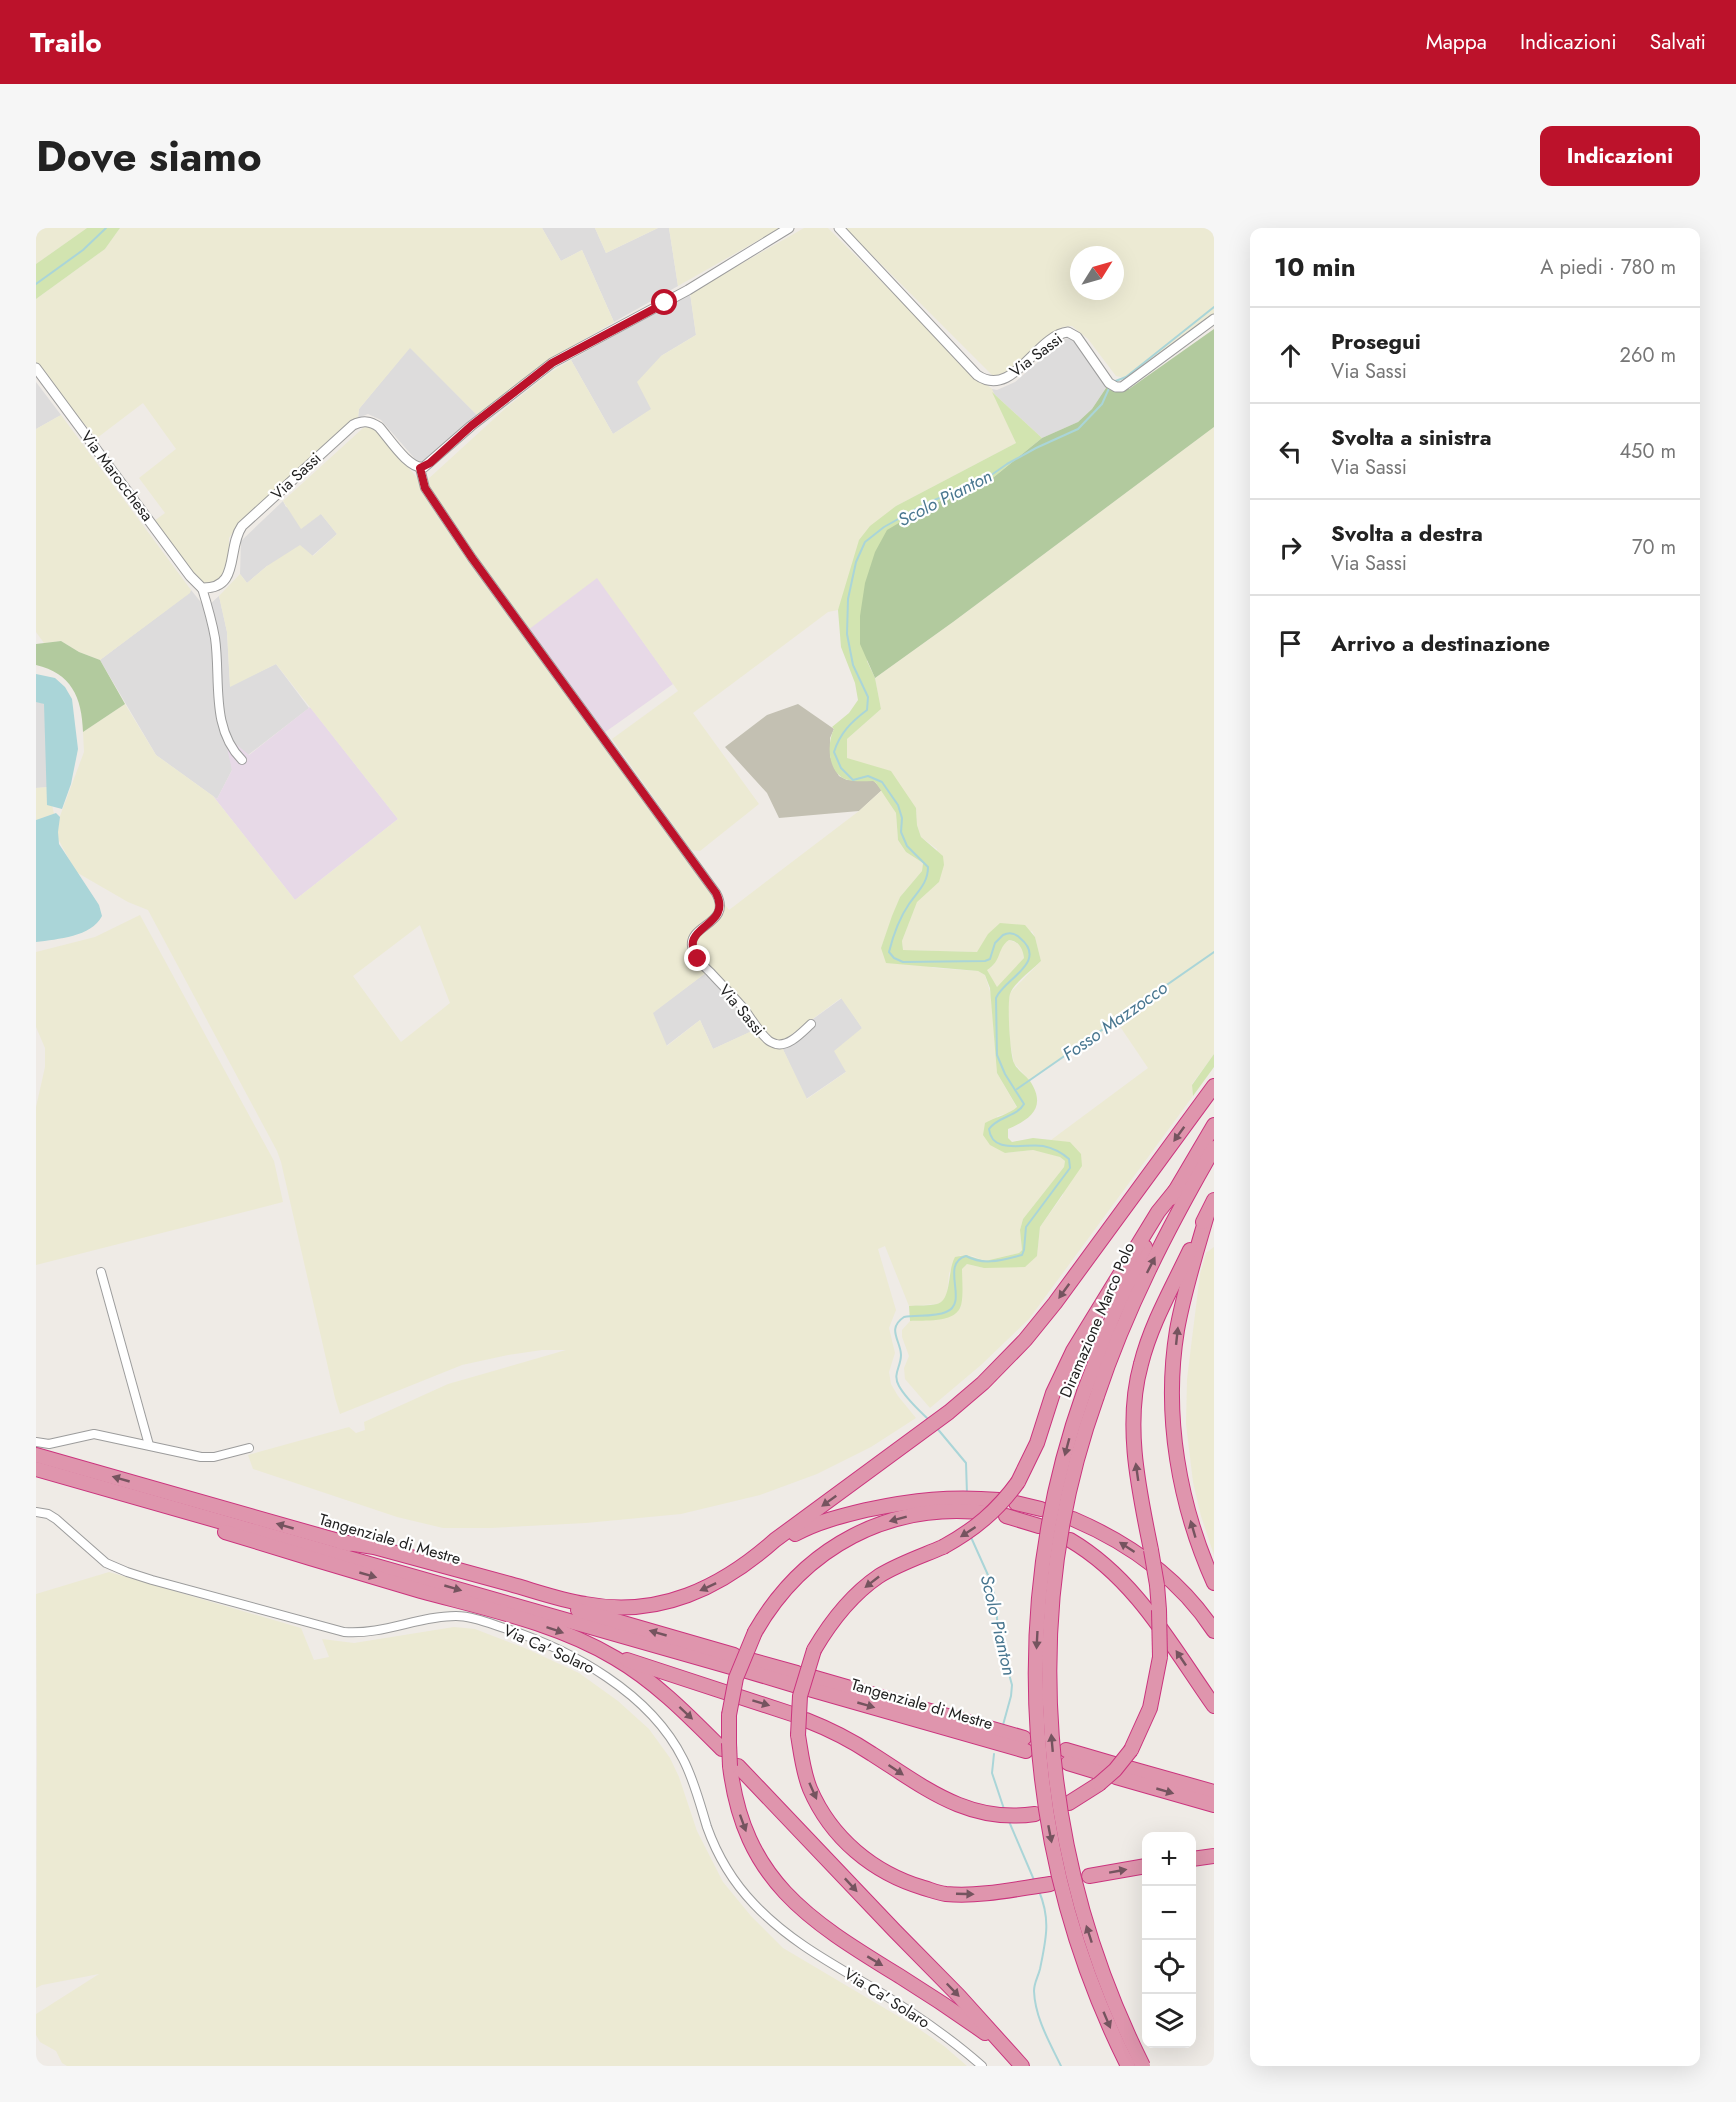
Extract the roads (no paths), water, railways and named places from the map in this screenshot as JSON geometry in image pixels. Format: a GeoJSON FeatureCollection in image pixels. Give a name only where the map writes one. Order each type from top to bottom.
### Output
{"type":"FeatureCollection","features":[{"type":"Feature","properties":{"kind":"highway"},"geometry":{"type":"LineString","coordinates":[[757,1556],[949,1412],[983,1383],[1025,1340],[1056,1303],[1214,1086]]}},
{"type":"Feature","properties":{"kind":"highway","name":"Diramazione Marco Polo"},"geometry":{"type":"LineString","coordinates":[[1128,2066],[1091,1982],[1065,1901],[1046,1812],[1036,1707],[1038,1618],[1046,1547],[1061,1468],[1090,1394],[1128,1283],[1175,1191],[1214,1125]]}},
{"type":"Feature","properties":{"kind":"highway","name":"Diramazione Marco Polo"},"geometry":{"type":"LineString","coordinates":[[1143,2066],[1102,1974],[1080,1903],[1059,1807],[1050,1730],[1050,1626],[1059,1546],[1090,1394],[1148,1271],[1214,1148]]}},
{"type":"Feature","properties":{"kind":"highway"},"geometry":{"type":"LineString","coordinates":[[1050,1884],[974,1895],[943,1893],[910,1884],[859,1856],[840,1836],[810,1789],[802,1762],[798,1735],[800,1696],[814,1650],[832,1621],[854,1596],[879,1576],[966,1534],[988,1517],[1018,1482],[1037,1443],[1053,1393],[1072,1351],[1158,1212],[1175,1191]]}},
{"type":"Feature","properties":{"kind":"highway"},"geometry":{"type":"LineString","coordinates":[[1069,1803],[1115,1770],[1131,1750],[1150,1708],[1160,1657],[1159,1610],[1134,1450],[1136,1386],[1140,1365],[1156,1318],[1214,1200]]}},
{"type":"Feature","properties":{"kind":"highway"},"geometry":{"type":"LineString","coordinates":[[1207,1215],[1186,1286],[1177,1331],[1173,1374],[1173,1429],[1186,1501],[1196,1537],[1214,1583]]}},
{"type":"Feature","properties":{"kind":"highway","name":"Tangenziale di Mestre"},"geometry":{"type":"LineString","coordinates":[[36,1455],[341,1542],[733,1661],[36,1469]]}},
{"type":"Feature","properties":{"kind":"highway"},"geometry":{"type":"LineString","coordinates":[[74,1479],[84,1489],[298,1555],[531,1622],[570,1636],[606,1653],[792,1714]]}},
{"type":"Feature","properties":{"kind":"highway"},"geometry":{"type":"LineString","coordinates":[[341,1542],[374,1547],[585,1604],[643,1606],[684,1597],[724,1579],[757,1556],[802,1530],[824,1521],[901,1502],[981,1507],[999,1500]]}},
{"type":"Feature","properties":{"kind":"highway"},"geometry":{"type":"LineString","coordinates":[[1016,1503],[1041,1509]]}},
{"type":"Feature","properties":{"kind":"highway"},"geometry":{"type":"LineString","coordinates":[[725,1746],[736,1678],[755,1632],[776,1600],[796,1577],[839,1543],[863,1531],[889,1521],[956,1504]]}},
{"type":"Feature","properties":{"kind":"highway"},"geometry":{"type":"LineString","coordinates":[[1006,1516],[1039,1526]]}},
{"type":"Feature","properties":{"kind":"highway"},"geometry":{"type":"LineString","coordinates":[[1073,1519],[1114,1539],[1163,1573],[1190,1600],[1214,1631]]}},
{"type":"Feature","properties":{"kind":"highway"},"geometry":{"type":"LineString","coordinates":[[1070,1540],[1104,1563],[1129,1587],[1152,1616],[1214,1706]]}},
{"type":"Feature","properties":{"kind":"highway"},"geometry":{"type":"LineString","coordinates":[[606,1653],[667,1696],[725,1746],[734,1766],[952,1989],[1022,2066]]}},
{"type":"Feature","properties":{"kind":"highway"},"geometry":{"type":"LineString","coordinates":[[748,1665],[796,1679]]}},
{"type":"Feature","properties":{"kind":"highway","name":"Tangenziale di Mestre"},"geometry":{"type":"LineString","coordinates":[[811,1683],[1025,1745]]}},
{"type":"Feature","properties":{"kind":"highway"},"geometry":{"type":"LineString","coordinates":[[806,1720],[868,1751],[936,1796],[965,1808],[988,1814],[1019,1816],[1035,1814]]}},
{"type":"Feature","properties":{"kind":"highway"},"geometry":{"type":"LineString","coordinates":[[1067,1757],[1214,1805]]}},
{"type":"Feature","properties":{"kind":"highway"},"geometry":{"type":"LineString","coordinates":[[734,1766],[736,1802],[752,1843],[766,1868],[788,1896],[825,1929],[997,2040]]}},
{"type":"Feature","properties":{"kind":"highway"},"geometry":{"type":"LineString","coordinates":[[1112,1773],[1214,1792]]}},
{"type":"Feature","properties":{"kind":"highway"},"geometry":{"type":"LineString","coordinates":[[1196,1858],[1214,1856]]}},
{"type":"Feature","properties":{"kind":"highway"},"geometry":{"type":"LineString","coordinates":[[1089,1876],[1142,1867]]}},
{"type":"Feature","properties":{"kind":"street"},"geometry":{"type":"LineString","coordinates":[[420,468],[430,463],[471,426],[552,363],[688,290],[789,228]]}},
{"type":"Feature","properties":{"kind":"street","name":"Via Sassi"},"geometry":{"type":"LineString","coordinates":[[839,228],[981,378],[991,382],[1004,379],[1056,336],[1068,332],[1077,337],[1113,385],[1124,386],[1214,319]]}},
{"type":"Feature","properties":{"kind":"street","name":"Via Marocchesa"},"geometry":{"type":"LineString","coordinates":[[36,368],[199,586],[215,638],[223,731],[232,748],[242,759]]}},
{"type":"Feature","properties":{"kind":"street","name":"Via Sassi"},"geometry":{"type":"LineString","coordinates":[[199,586],[216,586],[226,579],[231,568],[235,538],[242,526],[325,450],[356,424],[367,422],[379,427],[411,464],[420,468],[425,488],[472,558],[716,893],[720,903],[719,912],[695,934],[692,941],[692,949],[698,959],[731,993],[769,1041],[785,1044],[811,1024]]}},
{"type":"Feature","properties":{"kind":"street"},"geometry":{"type":"LineString","coordinates":[[101,1272],[149,1446]]}},
{"type":"Feature","properties":{"kind":"street"},"geometry":{"type":"LineString","coordinates":[[36,1442],[49,1444],[94,1434],[201,1457],[214,1457],[249,1448]]}},
{"type":"Feature","properties":{"kind":"street","name":"Via Ca' Solaro"},"geometry":{"type":"LineString","coordinates":[[36,1512],[48,1514],[56,1519],[99,1558],[127,1572],[323,1627],[344,1632],[374,1632],[446,1617],[463,1616],[530,1637],[586,1664],[611,1680],[642,1706],[674,1744],[687,1767],[707,1827],[720,1857],[740,1887],[765,1916],[802,1946],[919,2017],[957,2044],[982,2066]]}},
{"type":"Feature","properties":{"kind":"water"},"geometry":{"type":"Polygon","coordinates":[[[36,674],[55,678],[65,687],[72,699],[78,749],[71,784],[62,809],[47,805],[44,704],[36,702],[36,674]]]}},
{"type":"Feature","properties":{"kind":"water"},"geometry":{"type":"Polygon","coordinates":[[[56,813],[60,817],[59,844],[99,905],[102,916],[97,923],[82,933],[36,942],[36,820],[56,813]]]}},
{"type":"Feature","properties":{"kind":"waterway"},"geometry":{"type":"LineString","coordinates":[[36,284],[83,250],[106,228]]}},
{"type":"Feature","properties":{"kind":"waterway","name":"Scolo Pianton"},"geometry":{"type":"LineString","coordinates":[[1113,382],[1126,377],[1214,307]]}},
{"type":"Feature","properties":{"kind":"waterway","name":"Scolo Pianton"},"geometry":{"type":"LineString","coordinates":[[930,1421],[909,1400],[897,1382],[901,1355],[895,1331],[896,1326],[904,1317],[937,1315],[953,1307],[956,1292],[954,1275],[958,1260],[966,1256],[987,1261],[1022,1255],[1026,1227],[1070,1168],[1069,1159],[1057,1151],[1036,1145],[1003,1145],[991,1137],[989,1129],[997,1121],[1017,1112],[1024,1104],[1005,1074],[997,1055],[996,998],[1027,963],[1030,955],[1028,947],[1018,936],[1010,933],[1003,935],[995,943],[990,959],[985,961],[903,962],[894,958],[889,952],[900,921],[924,882],[928,867],[907,846],[901,832],[902,818],[898,805],[882,782],[868,776],[853,780],[841,768],[834,752],[847,728],[867,710],[868,697],[853,665],[847,634],[848,599],[856,562],[865,542],[884,527],[925,504],[987,478],[1036,448],[1078,429],[1102,404],[1110,386]]}},
{"type":"Feature","properties":{"kind":"waterway","name":"Fosso Mazzocco"},"geometry":{"type":"LineString","coordinates":[[1017,1089],[1214,952]]}},
{"type":"Feature","properties":{"kind":"waterway","name":"Scolo Pianton"},"geometry":{"type":"LineString","coordinates":[[936,1427],[966,1463],[967,1494]]}},
{"type":"Feature","properties":{"kind":"waterway","name":"Scolo Pianton"},"geometry":{"type":"LineString","coordinates":[[970,1535],[992,1584],[998,1633],[1012,1685],[1003,1725]]}},
{"type":"Feature","properties":{"kind":"waterway","name":"Scolo Pianton"},"geometry":{"type":"LineString","coordinates":[[994,1754],[992,1773],[1004,1809]]}},
{"type":"Feature","properties":{"kind":"waterway","name":"Scolo Pianton"},"geometry":{"type":"LineString","coordinates":[[1008,1819],[1034,1880]]}},
{"type":"Feature","properties":{"kind":"waterway","name":"Scolo Pianton"},"geometry":{"type":"LineString","coordinates":[[1039,1891],[1045,1911],[1046,1930],[1040,1969],[1034,1988],[1035,2001],[1044,2030],[1061,2066]]}}]}
